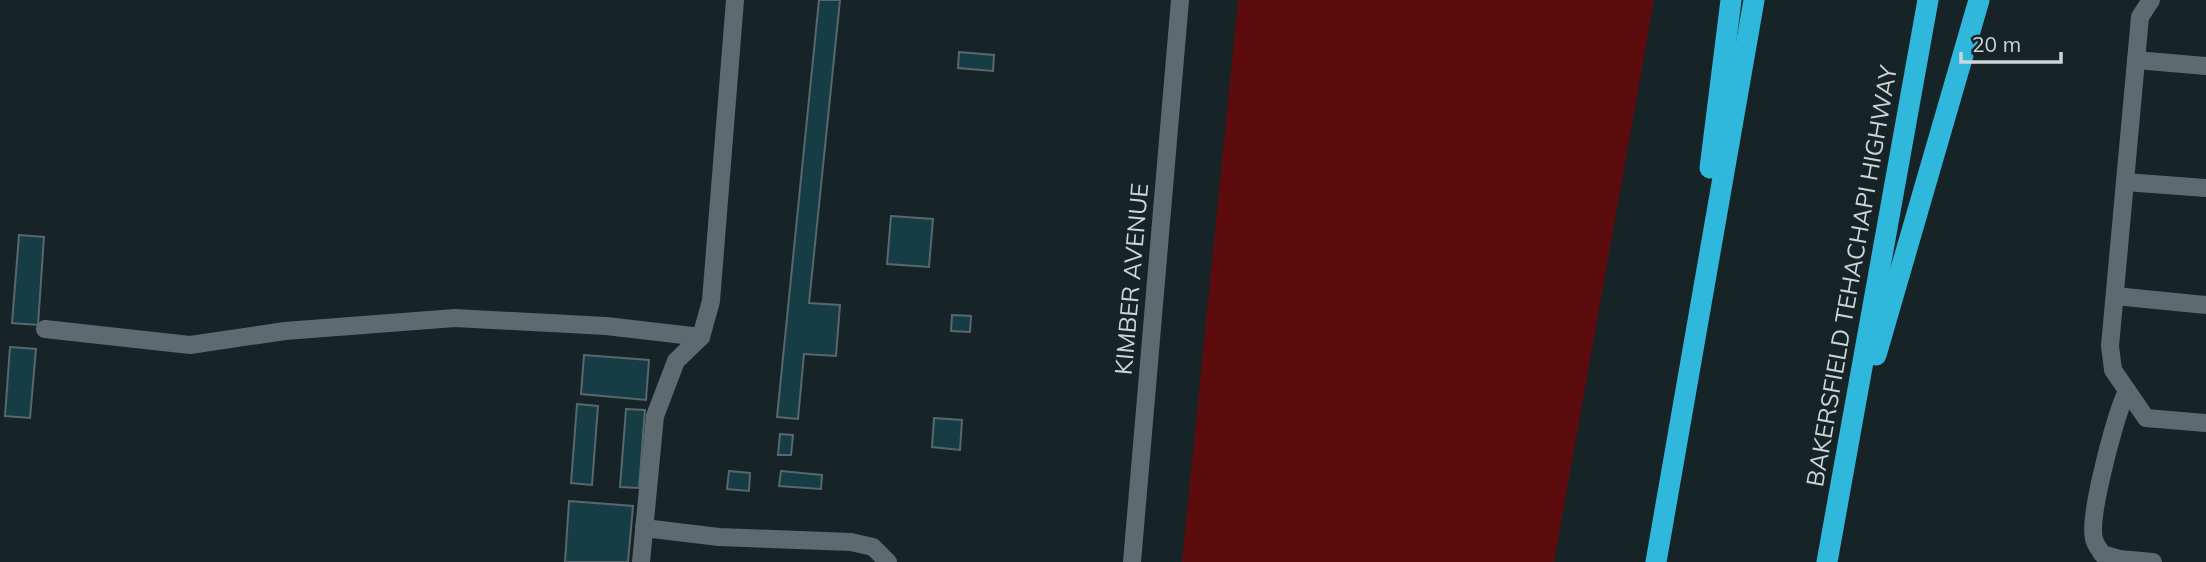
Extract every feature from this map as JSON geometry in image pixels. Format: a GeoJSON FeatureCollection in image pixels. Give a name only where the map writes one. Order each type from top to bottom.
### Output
{"type":"FeatureCollection","features":[{"type":"Feature","properties":{"kind":"highway"},"geometry":{"type":"LineString","coordinates":[[1680,412],[1731,0]]}},
{"type":"Feature","properties":{"kind":"highway"},"geometry":{"type":"LineString","coordinates":[[1656,562],[1680,412],[1754,0]]}},
{"type":"Feature","properties":{"kind":"highway","name":"BAKERSFIELD TEHACHAPI HIGHWAY"},"geometry":{"type":"LineString","coordinates":[[1827,562],[1928,0]]}},
{"type":"Feature","properties":{"kind":"highway"},"geometry":{"type":"LineString","coordinates":[[1844,465],[1979,0]]}},
{"type":"Feature","properties":{"kind":"street"},"geometry":{"type":"LineString","coordinates":[[641,562],[655,416],[676,361],[701,337],[711,301],[735,0]]}},
{"type":"Feature","properties":{"kind":"street","name":"KIMBER AVENUE"},"geometry":{"type":"LineString","coordinates":[[1132,562],[1180,0]]}},
{"type":"Feature","properties":{"kind":"street"},"geometry":{"type":"LineString","coordinates":[[2151,0],[2140,17],[2110,346],[2113,370],[2146,418],[2206,423]]}},
{"type":"Feature","properties":{"kind":"street"},"geometry":{"type":"LineString","coordinates":[[2136,60],[2206,66]]}},
{"type":"Feature","properties":{"kind":"street"},"geometry":{"type":"LineString","coordinates":[[2125,182],[2206,188]]}},
{"type":"Feature","properties":{"kind":"street"},"geometry":{"type":"LineString","coordinates":[[2115,296],[2206,304]]}},
{"type":"Feature","properties":{"kind":"street"},"geometry":{"type":"LineString","coordinates":[[45,329],[190,345],[285,331],[455,318],[606,326],[701,337]]}},
{"type":"Feature","properties":{"kind":"street"},"geometry":{"type":"LineString","coordinates":[[2127,391],[2118,410],[2102,483],[2094,540],[2102,554],[2119,559],[2153,562]]}},
{"type":"Feature","properties":{"kind":"street"},"geometry":{"type":"LineString","coordinates":[[644,528],[719,537],[852,542],[873,547],[888,562]]}},
{"type":"Feature","properties":{"kind":"shaded area"},"geometry":{"type":"Polygon","coordinates":[[[1238,0],[1654,0],[1554,562],[1182,562],[1238,0]]]}},
{"type":"Feature","properties":{"kind":"building"},"geometry":{"type":"Polygon","coordinates":[[[819,0],[840,0],[809,303],[840,305],[836,356],[804,354],[798,419],[777,417],[819,0]]]}},
{"type":"Feature","properties":{"kind":"building"},"geometry":{"type":"Polygon","coordinates":[[[959,52],[994,55],[993,71],[958,68],[959,52]]]}},
{"type":"Feature","properties":{"kind":"building"},"geometry":{"type":"Polygon","coordinates":[[[891,216],[933,219],[929,267],[887,264],[891,216]]]}},
{"type":"Feature","properties":{"kind":"building"},"geometry":{"type":"Polygon","coordinates":[[[19,235],[44,237],[38,325],[12,323],[19,235]]]}},
{"type":"Feature","properties":{"kind":"building"},"geometry":{"type":"Polygon","coordinates":[[[952,315],[971,316],[970,332],[951,331],[952,315]]]}},
{"type":"Feature","properties":{"kind":"building"},"geometry":{"type":"Polygon","coordinates":[[[10,347],[36,349],[30,418],[5,416],[10,347]]]}},
{"type":"Feature","properties":{"kind":"building"},"geometry":{"type":"Polygon","coordinates":[[[584,355],[649,360],[646,400],[581,394],[584,355]]]}},
{"type":"Feature","properties":{"kind":"building"},"geometry":{"type":"Polygon","coordinates":[[[577,404],[598,406],[592,485],[571,483],[577,404]]]}},
{"type":"Feature","properties":{"kind":"building"},"geometry":{"type":"Polygon","coordinates":[[[626,409],[645,410],[639,488],[620,487],[626,409]]]}},
{"type":"Feature","properties":{"kind":"building"},"geometry":{"type":"Polygon","coordinates":[[[934,418],[962,420],[960,450],[932,447],[934,418]]]}},
{"type":"Feature","properties":{"kind":"building"},"geometry":{"type":"Polygon","coordinates":[[[780,434],[793,435],[791,455],[778,455],[780,434]]]}},
{"type":"Feature","properties":{"kind":"building"},"geometry":{"type":"Polygon","coordinates":[[[729,471],[750,473],[749,491],[727,489],[729,471]]]}},
{"type":"Feature","properties":{"kind":"building"},"geometry":{"type":"Polygon","coordinates":[[[781,471],[822,475],[821,489],[779,486],[781,471]]]}},
{"type":"Feature","properties":{"kind":"building"},"geometry":{"type":"Polygon","coordinates":[[[569,501],[633,506],[628,562],[565,562],[569,501]]]}}]}
